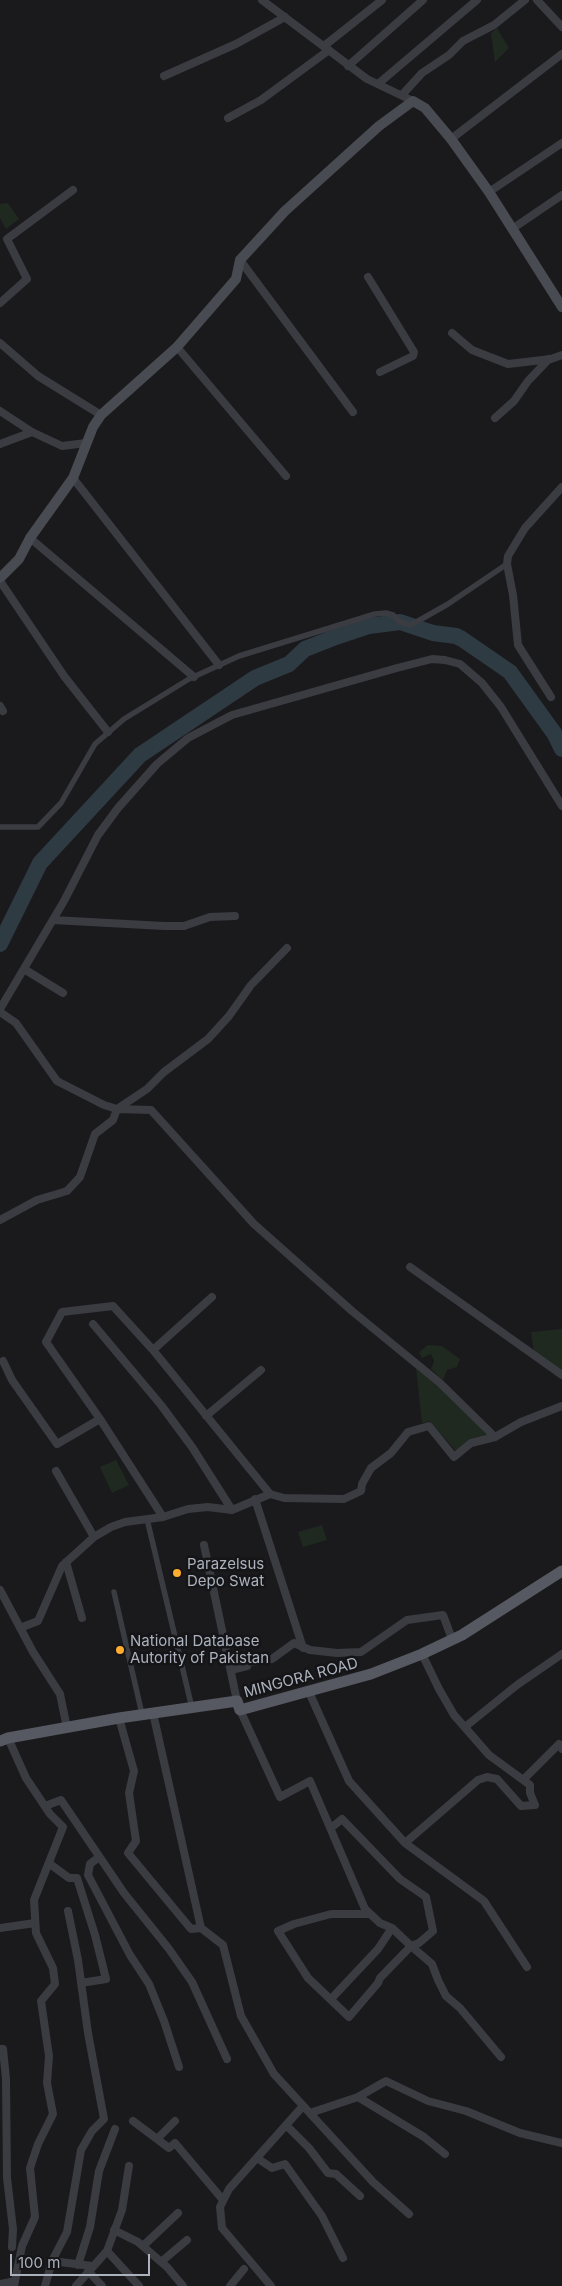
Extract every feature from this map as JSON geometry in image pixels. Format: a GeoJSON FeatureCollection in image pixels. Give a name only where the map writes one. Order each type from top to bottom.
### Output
{"type":"FeatureCollection","features":[{"type":"Feature","properties":{"kind":"main road"},"geometry":{"type":"LineString","coordinates":[[0,579],[18,559],[30,538],[73,478],[86,443],[102,415],[177,347],[236,279],[240,260],[285,211],[379,126],[413,101],[425,108],[451,139],[489,192],[562,307]]}},
{"type":"Feature","properties":{"kind":"main road","name":"MINGORA ROAD"},"geometry":{"type":"LineString","coordinates":[[4,1739],[148,1714],[192,1708],[239,1706],[309,1692],[371,1674],[452,1640],[562,1571]]}},
{"type":"Feature","properties":{"kind":"street"},"geometry":{"type":"LineString","coordinates":[[262,0],[348,66],[378,84],[413,101]]}},
{"type":"Feature","properties":{"kind":"street"},"geometry":{"type":"LineString","coordinates":[[228,118],[261,100],[382,0]]}},
{"type":"Feature","properties":{"kind":"street"},"geometry":{"type":"LineString","coordinates":[[348,66],[423,0]]}},
{"type":"Feature","properties":{"kind":"street"},"geometry":{"type":"LineString","coordinates":[[378,84],[477,0]]}},
{"type":"Feature","properties":{"kind":"street"},"geometry":{"type":"LineString","coordinates":[[402,95],[422,73],[449,55],[463,41],[494,25],[525,0]]}},
{"type":"Feature","properties":{"kind":"street"},"geometry":{"type":"LineString","coordinates":[[537,0],[562,28]]}},
{"type":"Feature","properties":{"kind":"street"},"geometry":{"type":"LineString","coordinates":[[164,76],[253,36],[285,17]]}},
{"type":"Feature","properties":{"kind":"street"},"geometry":{"type":"LineString","coordinates":[[451,139],[562,54]]}},
{"type":"Feature","properties":{"kind":"street"},"geometry":{"type":"LineString","coordinates":[[489,192],[562,143]]}},
{"type":"Feature","properties":{"kind":"street"},"geometry":{"type":"LineString","coordinates":[[0,303],[27,279],[7,239],[73,190]]}},
{"type":"Feature","properties":{"kind":"street"},"geometry":{"type":"LineString","coordinates":[[512,229],[562,195]]}},
{"type":"Feature","properties":{"kind":"street"},"geometry":{"type":"LineString","coordinates":[[240,260],[353,412]]}},
{"type":"Feature","properties":{"kind":"street"},"geometry":{"type":"LineString","coordinates":[[368,276],[414,352],[413,356],[380,372]]}},
{"type":"Feature","properties":{"kind":"street"},"geometry":{"type":"LineString","coordinates":[[452,333],[472,350],[508,364],[550,359],[562,355]]}},
{"type":"Feature","properties":{"kind":"street"},"geometry":{"type":"LineString","coordinates":[[0,343],[34,373],[102,415]]}},
{"type":"Feature","properties":{"kind":"street"},"geometry":{"type":"LineString","coordinates":[[177,347],[286,476]]}},
{"type":"Feature","properties":{"kind":"street"},"geometry":{"type":"LineString","coordinates":[[495,418],[514,401],[528,381],[550,359]]}},
{"type":"Feature","properties":{"kind":"street"},"geometry":{"type":"LineString","coordinates":[[0,411],[32,432],[62,446],[86,443]]}},
{"type":"Feature","properties":{"kind":"street"},"geometry":{"type":"LineString","coordinates":[[0,444],[32,432]]}},
{"type":"Feature","properties":{"kind":"street"},"geometry":{"type":"LineString","coordinates":[[73,478],[219,665]]}},
{"type":"Feature","properties":{"kind":"street"},"geometry":{"type":"LineString","coordinates":[[551,697],[518,645],[513,595],[507,564],[511,549],[525,528],[562,487]]}},
{"type":"Feature","properties":{"kind":"street"},"geometry":{"type":"LineString","coordinates":[[30,538],[194,677]]}},
{"type":"Feature","properties":{"kind":"street"},"geometry":{"type":"LineString","coordinates":[[0,827],[38,827],[61,803],[95,744],[124,719],[194,677],[238,656],[375,614],[386,613],[393,615],[400,622],[411,625],[448,604],[507,564]]}},
{"type":"Feature","properties":{"kind":"street"},"geometry":{"type":"LineString","coordinates":[[0,579],[64,676],[108,732]]}},
{"type":"Feature","properties":{"kind":"street"},"geometry":{"type":"LineString","coordinates":[[495,1437],[440,1383],[352,1311],[254,1224],[151,1110],[117,1108],[104,1105],[57,1081],[16,1023],[0,1011],[53,920],[98,835],[135,786],[157,764],[188,738],[232,715],[272,702],[432,659],[460,664],[482,684],[500,707],[562,806]]}},
{"type":"Feature","properties":{"kind":"street"},"geometry":{"type":"LineString","coordinates":[[53,920],[184,926],[210,918],[236,916]]}},
{"type":"Feature","properties":{"kind":"street"},"geometry":{"type":"LineString","coordinates":[[0,1220],[37,1200],[67,1191],[80,1177],[95,1134],[113,1120],[117,1108],[147,1089],[164,1072],[208,1039],[229,1016],[250,985],[287,948]]}},
{"type":"Feature","properties":{"kind":"street"},"geometry":{"type":"LineString","coordinates":[[24,969],[63,993]]}},
{"type":"Feature","properties":{"kind":"street"},"geometry":{"type":"LineString","coordinates":[[410,1266],[562,1375]]}},
{"type":"Feature","properties":{"kind":"street"},"geometry":{"type":"LineString","coordinates":[[153,1350],[212,1297]]}},
{"type":"Feature","properties":{"kind":"street"},"geometry":{"type":"LineString","coordinates":[[163,1517],[100,1419],[46,1342],[62,1312],[113,1306],[153,1350],[270,1494],[284,1498],[344,1499],[361,1491],[362,1484],[371,1468],[391,1453],[408,1432],[429,1426],[454,1457],[471,1443],[495,1437],[521,1422],[562,1406]]}},
{"type":"Feature","properties":{"kind":"street"},"geometry":{"type":"LineString","coordinates":[[93,1324],[161,1405],[192,1447],[232,1510]]}},
{"type":"Feature","properties":{"kind":"street"},"geometry":{"type":"LineString","coordinates":[[3,1360],[12,1380],[57,1444],[100,1419]]}},
{"type":"Feature","properties":{"kind":"street"},"geometry":{"type":"LineString","coordinates":[[206,1416],[261,1370]]}},
{"type":"Feature","properties":{"kind":"street"},"geometry":{"type":"LineString","coordinates":[[56,1471],[94,1536]]}},
{"type":"Feature","properties":{"kind":"street"},"geometry":{"type":"LineString","coordinates":[[20,1628],[38,1621],[62,1566],[94,1536],[125,1522],[163,1517],[188,1509],[232,1510],[270,1494]]}},
{"type":"Feature","properties":{"kind":"street"},"geometry":{"type":"LineString","coordinates":[[256,1499],[303,1648]]}},
{"type":"Feature","properties":{"kind":"street"},"geometry":{"type":"LineString","coordinates":[[147,1520],[192,1708]]}},
{"type":"Feature","properties":{"kind":"street"},"geometry":{"type":"LineString","coordinates":[[204,1545],[239,1706],[280,1797],[310,1782],[364,1908],[380,1923],[392,1928],[432,1964],[446,1996],[460,2008],[501,2057]]}},
{"type":"Feature","properties":{"kind":"street"},"geometry":{"type":"LineString","coordinates":[[66,1562],[82,1618]]}},
{"type":"Feature","properties":{"kind":"street"},"geometry":{"type":"LineString","coordinates":[[0,1590],[20,1628],[60,1694],[67,1728]]}},
{"type":"Feature","properties":{"kind":"street"},"geometry":{"type":"LineString","coordinates":[[114,1592],[148,1714],[201,1928],[223,1945],[241,2016],[274,2074],[373,2182],[409,2214]]}},
{"type":"Feature","properties":{"kind":"street"},"geometry":{"type":"LineString","coordinates":[[231,1670],[247,1666],[246,1663],[272,1659],[294,1643],[303,1648],[337,1654],[360,1652],[407,1620],[443,1615],[452,1640]]}},
{"type":"Feature","properties":{"kind":"street"},"geometry":{"type":"LineString","coordinates":[[405,1843],[478,1780],[487,1777],[497,1779],[521,1806],[535,1805],[530,1792],[530,1785],[490,1755],[465,1727],[439,1689],[422,1654]]}},
{"type":"Feature","properties":{"kind":"street"},"geometry":{"type":"LineString","coordinates":[[465,1727],[517,1685],[562,1654]]}},
{"type":"Feature","properties":{"kind":"street"},"geometry":{"type":"LineString","coordinates":[[309,1692],[349,1781],[405,1843],[484,1902],[527,1967]]}},
{"type":"Feature","properties":{"kind":"street"},"geometry":{"type":"LineString","coordinates":[[120,1718],[134,1771],[129,1793],[136,1841],[128,1853],[191,1929],[201,1928]]}},
{"type":"Feature","properties":{"kind":"street"},"geometry":{"type":"LineString","coordinates":[[0,2284],[14,2284],[22,2246],[35,2217],[30,2168],[38,2144],[53,2114],[48,2083],[49,2056],[41,2001],[55,1984],[53,1968],[36,1933],[34,1900],[50,1864],[63,1827],[45,1806],[26,1778],[4,1739]]}},
{"type":"Feature","properties":{"kind":"street"},"geometry":{"type":"LineString","coordinates":[[524,1779],[561,1745]]}},
{"type":"Feature","properties":{"kind":"street"},"geometry":{"type":"LineString","coordinates":[[45,1806],[61,1800],[99,1858],[169,1949],[192,1982],[227,2059]]}},
{"type":"Feature","properties":{"kind":"street"},"geometry":{"type":"LineString","coordinates":[[331,1828],[342,1819],[400,1879],[426,1897],[433,1931],[419,1943],[411,1946],[380,1978],[378,1983],[349,2017],[308,1978],[278,1931],[294,1924],[331,1914],[369,1914]]}},
{"type":"Feature","properties":{"kind":"street"},"geometry":{"type":"LineString","coordinates":[[99,1858],[90,1864],[88,1875],[130,1954],[149,1984],[164,2021],[178,2067]]}},
{"type":"Feature","properties":{"kind":"street"},"geometry":{"type":"LineString","coordinates":[[50,1864],[69,1878],[77,1878],[95,1935],[106,1979],[81,1983]]}},
{"type":"Feature","properties":{"kind":"street"},"geometry":{"type":"LineString","coordinates":[[45,2286],[52,2260],[67,2232],[81,2150],[92,2131],[104,2119],[96,2082],[68,1911]]}},
{"type":"Feature","properties":{"kind":"street"},"geometry":{"type":"LineString","coordinates":[[0,1928],[35,1923]]}},
{"type":"Feature","properties":{"kind":"street"},"geometry":{"type":"LineString","coordinates":[[331,1999],[378,1949],[392,1928]]}},
{"type":"Feature","properties":{"kind":"street"},"geometry":{"type":"LineString","coordinates":[[0,2049],[3,2049],[6,2079],[7,2178],[13,2229],[12,2246]]}},
{"type":"Feature","properties":{"kind":"street"},"geometry":{"type":"LineString","coordinates":[[310,2113],[358,2097],[386,2082],[428,2101],[466,2112],[520,2133],[562,2143]]}},
{"type":"Feature","properties":{"kind":"street"},"geometry":{"type":"LineString","coordinates":[[358,2097],[424,2137],[445,2154]]}},
{"type":"Feature","properties":{"kind":"street"},"geometry":{"type":"LineString","coordinates":[[271,2286],[222,2228],[220,2207],[228,2189],[303,2106]]}},
{"type":"Feature","properties":{"kind":"street"},"geometry":{"type":"LineString","coordinates":[[134,2121],[169,2148],[175,2143],[223,2200]]}},
{"type":"Feature","properties":{"kind":"street"},"geometry":{"type":"LineString","coordinates":[[157,2139],[175,2121]]}},
{"type":"Feature","properties":{"kind":"street"},"geometry":{"type":"LineString","coordinates":[[286,2125],[310,2148],[328,2173],[336,2174],[360,2196]]}},
{"type":"Feature","properties":{"kind":"street"},"geometry":{"type":"LineString","coordinates":[[78,2265],[90,2227],[99,2171],[115,2129]]}},
{"type":"Feature","properties":{"kind":"street"},"geometry":{"type":"LineString","coordinates":[[256,2158],[272,2168],[285,2164],[322,2216],[343,2258]]}},
{"type":"Feature","properties":{"kind":"street"},"geometry":{"type":"LineString","coordinates":[[76,2286],[107,2251],[122,2210],[129,2166]]}},
{"type":"Feature","properties":{"kind":"street"},"geometry":{"type":"LineString","coordinates":[[143,2246],[178,2213]]}},
{"type":"Feature","properties":{"kind":"street"},"geometry":{"type":"LineString","coordinates":[[114,2230],[143,2246],[162,2262],[183,2286]]}},
{"type":"Feature","properties":{"kind":"street"},"geometry":{"type":"LineString","coordinates":[[162,2262],[187,2240]]}},
{"type":"Feature","properties":{"kind":"street"},"geometry":{"type":"LineString","coordinates":[[107,2251],[139,2286]]}},
{"type":"Feature","properties":{"kind":"street"},"geometry":{"type":"LineString","coordinates":[[52,2260],[90,2269],[102,2286]]}},
{"type":"Feature","properties":{"kind":"street"},"geometry":{"type":"LineString","coordinates":[[230,2286],[244,2269]]}},
{"type":"Feature","properties":{"kind":"green space"},"geometry":{"type":"Polygon","coordinates":[[[497,28],[509,48],[495,62],[491,33],[497,28]]]}},
{"type":"Feature","properties":{"kind":"green space"},"geometry":{"type":"Polygon","coordinates":[[[8,203],[19,219],[6,229],[0,218],[0,204],[8,203]]]}},
{"type":"Feature","properties":{"kind":"green space"},"geometry":{"type":"Polygon","coordinates":[[[562,1329],[562,1372],[534,1352],[531,1332],[562,1329]]]}},
{"type":"Feature","properties":{"kind":"green space"},"geometry":{"type":"Polygon","coordinates":[[[428,1345],[442,1346],[460,1359],[457,1367],[447,1370],[443,1380],[431,1369],[434,1361],[431,1354],[422,1358],[419,1352],[428,1345]]]}},
{"type":"Feature","properties":{"kind":"green space"},"geometry":{"type":"Polygon","coordinates":[[[416,1368],[437,1384],[489,1435],[470,1439],[456,1451],[430,1421],[422,1423],[416,1368]]]}},
{"type":"Feature","properties":{"kind":"green space"},"geometry":{"type":"Polygon","coordinates":[[[116,1460],[129,1485],[112,1493],[100,1467],[116,1460]]]}},
{"type":"Feature","properties":{"kind":"green space"},"geometry":{"type":"Polygon","coordinates":[[[322,1525],[327,1540],[303,1547],[298,1532],[322,1525]]]}},
{"type":"Feature","properties":{"kind":"waterway"},"geometry":{"type":"LineString","coordinates":[[0,944],[40,863],[140,755],[255,678],[289,664],[305,649],[333,638],[369,626],[400,622],[433,633],[456,636],[510,672],[554,733],[562,749]]}},
{"type":"Feature","properties":{"kind":"place","name":"Parazelsus Depo Swat"},"geometry":{"type":"Point","coordinates":[177,1573]}},
{"type":"Feature","properties":{"kind":"place","name":"National Database Autority of Pakistan"},"geometry":{"type":"Point","coordinates":[120,1650]}}]}
